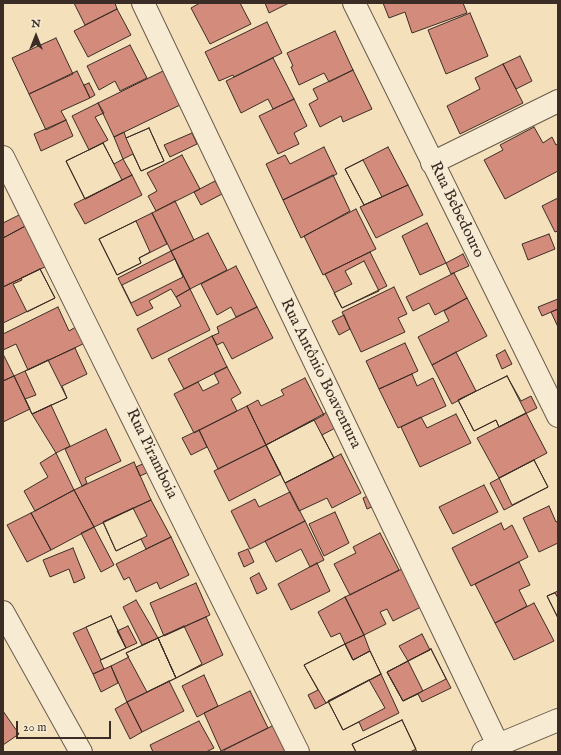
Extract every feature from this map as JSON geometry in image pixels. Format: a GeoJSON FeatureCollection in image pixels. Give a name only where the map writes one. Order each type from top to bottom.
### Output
{"type":"FeatureCollection","features":[{"type":"Feature","properties":{"kind":"street","name":"Rua Antônio Boaventura"},"geometry":{"type":"LineString","coordinates":[[142,3],[491,748]]}},
{"type":"Feature","properties":{"kind":"street","name":"Rua Bebedouro"},"geometry":{"type":"LineString","coordinates":[[354,3],[558,416]]}},
{"type":"Feature","properties":{"kind":"street"},"geometry":{"type":"LineString","coordinates":[[432,163],[558,101]]}},
{"type":"Feature","properties":{"kind":"street","name":"Rua Piramboia"},"geometry":{"type":"LineString","coordinates":[[3,157],[298,752]]}},
{"type":"Feature","properties":{"kind":"street"},"geometry":{"type":"LineString","coordinates":[[3,612],[81,752]]}},
{"type":"Feature","properties":{"kind":"street"},"geometry":{"type":"LineString","coordinates":[[491,748],[558,720]]}},
{"type":"Feature","properties":{"kind":"building"},"geometry":{"type":"Polygon","coordinates":[[[74,3],[115,3],[117,9],[85,25],[74,3]]]}},
{"type":"Feature","properties":{"kind":"building"},"geometry":{"type":"Polygon","coordinates":[[[200,3],[240,3],[251,24],[210,44],[191,8],[200,3]]]}},
{"type":"Feature","properties":{"kind":"building"},"geometry":{"type":"Polygon","coordinates":[[[265,3],[289,3],[269,13],[265,3]]]}},
{"type":"Feature","properties":{"kind":"building"},"geometry":{"type":"Polygon","coordinates":[[[383,3],[463,3],[467,13],[412,33],[405,12],[389,18],[383,3]]]}},
{"type":"Feature","properties":{"kind":"building"},"geometry":{"type":"Polygon","coordinates":[[[117,9],[131,35],[88,57],[74,31],[117,9]]]}},
{"type":"Feature","properties":{"kind":"building"},"geometry":{"type":"Polygon","coordinates":[[[470,13],[488,56],[446,74],[428,30],[470,13]]]}},
{"type":"Feature","properties":{"kind":"building"},"geometry":{"type":"Polygon","coordinates":[[[267,22],[282,53],[234,77],[233,75],[219,81],[205,52],[267,22]]]}},
{"type":"Feature","properties":{"kind":"building"},"geometry":{"type":"Polygon","coordinates":[[[335,31],[353,70],[329,82],[324,73],[299,85],[287,53],[335,31]]]}},
{"type":"Feature","properties":{"kind":"building"},"geometry":{"type":"Polygon","coordinates":[[[56,38],[73,74],[29,94],[12,58],[56,38]]]}},
{"type":"Feature","properties":{"kind":"building"},"geometry":{"type":"Polygon","coordinates":[[[130,45],[147,78],[120,91],[115,81],[99,90],[87,66],[130,45]]]}},
{"type":"Feature","properties":{"kind":"building"},"geometry":{"type":"Polygon","coordinates":[[[520,56],[532,81],[516,89],[503,64],[520,56]]]}},
{"type":"Feature","properties":{"kind":"building"},"geometry":{"type":"Polygon","coordinates":[[[273,58],[294,99],[273,109],[268,99],[241,113],[226,81],[273,58]]]}},
{"type":"Feature","properties":{"kind":"building"},"geometry":{"type":"Polygon","coordinates":[[[503,64],[523,103],[460,134],[447,106],[480,89],[475,78],[503,64]]]}},
{"type":"Feature","properties":{"kind":"building"},"geometry":{"type":"Polygon","coordinates":[[[353,70],[372,109],[343,122],[341,116],[320,127],[309,104],[318,99],[313,89],[353,70]]]}},
{"type":"Feature","properties":{"kind":"building"},"geometry":{"type":"Polygon","coordinates":[[[77,71],[90,98],[61,111],[66,120],[46,130],[29,94],[77,71]]]}},
{"type":"Feature","properties":{"kind":"building"},"geometry":{"type":"Polygon","coordinates":[[[163,71],[180,105],[114,137],[98,103],[163,71]]]}},
{"type":"Feature","properties":{"kind":"building"},"geometry":{"type":"Polygon","coordinates":[[[89,83],[95,95],[90,98],[84,85],[89,83]]]}},
{"type":"Feature","properties":{"kind":"building"},"geometry":{"type":"Polygon","coordinates":[[[294,99],[307,126],[294,133],[299,144],[278,154],[259,116],[294,99]]]}},
{"type":"Feature","properties":{"kind":"building"},"geometry":{"type":"Polygon","coordinates":[[[98,103],[104,113],[95,117],[108,140],[89,150],[72,116],[98,103]]]}},
{"type":"Feature","properties":{"kind":"building"},"geometry":{"type":"Polygon","coordinates":[[[66,120],[73,136],[41,151],[34,134],[66,120]]]}},
{"type":"Feature","properties":{"kind":"building"},"geometry":{"type":"Polygon","coordinates":[[[534,127],[543,143],[552,137],[556,145],[558,144],[558,171],[505,199],[484,160],[503,150],[500,145],[534,127]]]}},
{"type":"Feature","properties":{"kind":"building"},"geometry":{"type":"Polygon","coordinates":[[[149,128],[164,161],[141,171],[126,138],[149,128]]]}},
{"type":"Feature","properties":{"kind":"building"},"geometry":{"type":"Polygon","coordinates":[[[149,128],[164,161],[141,171],[133,154],[123,159],[114,137],[124,132],[126,138],[149,128]]]}},
{"type":"Feature","properties":{"kind":"building"},"geometry":{"type":"Polygon","coordinates":[[[192,133],[197,144],[170,157],[164,145],[192,133]]]}},
{"type":"Feature","properties":{"kind":"building"},"geometry":{"type":"Polygon","coordinates":[[[103,143],[122,180],[85,199],[66,161],[103,143]]]}},
{"type":"Feature","properties":{"kind":"building"},"geometry":{"type":"Polygon","coordinates":[[[103,143],[114,164],[123,159],[132,175],[85,199],[66,161],[103,143]]]}},
{"type":"Feature","properties":{"kind":"building"},"geometry":{"type":"Polygon","coordinates":[[[324,147],[337,174],[283,200],[266,164],[285,155],[290,164],[324,147]]]}},
{"type":"Feature","properties":{"kind":"building"},"geometry":{"type":"Polygon","coordinates":[[[388,147],[408,185],[364,205],[345,169],[388,147]]]}},
{"type":"Feature","properties":{"kind":"building"},"geometry":{"type":"Polygon","coordinates":[[[182,155],[200,189],[156,211],[148,196],[157,191],[147,173],[182,155]]]}},
{"type":"Feature","properties":{"kind":"building"},"geometry":{"type":"Polygon","coordinates":[[[363,160],[382,197],[364,205],[345,169],[363,160]]]}},
{"type":"Feature","properties":{"kind":"building"},"geometry":{"type":"Polygon","coordinates":[[[132,175],[142,195],[85,224],[74,204],[132,175]]]}},
{"type":"Feature","properties":{"kind":"building"},"geometry":{"type":"Polygon","coordinates":[[[333,175],[350,211],[301,238],[283,200],[333,175]]]}},
{"type":"Feature","properties":{"kind":"building"},"geometry":{"type":"Polygon","coordinates":[[[215,181],[222,194],[201,205],[194,192],[215,181]]]}},
{"type":"Feature","properties":{"kind":"building"},"geometry":{"type":"Polygon","coordinates":[[[408,185],[423,215],[376,238],[360,207],[408,185]]]}},
{"type":"Feature","properties":{"kind":"building"},"geometry":{"type":"Polygon","coordinates":[[[558,198],[558,231],[555,232],[542,206],[558,198]]]}},
{"type":"Feature","properties":{"kind":"building"},"geometry":{"type":"Polygon","coordinates":[[[175,201],[194,240],[171,251],[152,213],[175,201]]]}},
{"type":"Feature","properties":{"kind":"building"},"geometry":{"type":"Polygon","coordinates":[[[356,209],[376,249],[323,275],[304,236],[356,209]]]}},
{"type":"Feature","properties":{"kind":"building"},"geometry":{"type":"Polygon","coordinates":[[[25,212],[31,223],[3,238],[3,223],[25,212]]]}},
{"type":"Feature","properties":{"kind":"building"},"geometry":{"type":"Polygon","coordinates":[[[152,213],[167,244],[139,258],[141,263],[117,275],[99,239],[152,213]]]}},
{"type":"Feature","properties":{"kind":"building"},"geometry":{"type":"Polygon","coordinates":[[[136,221],[150,252],[139,258],[141,263],[117,275],[99,239],[136,221]]]}},
{"type":"Feature","properties":{"kind":"building"},"geometry":{"type":"Polygon","coordinates":[[[31,223],[51,264],[3,287],[3,238],[31,223]]]}},
{"type":"Feature","properties":{"kind":"building"},"geometry":{"type":"Polygon","coordinates":[[[427,223],[446,263],[420,275],[402,236],[427,223]]]}},
{"type":"Feature","properties":{"kind":"building"},"geometry":{"type":"Polygon","coordinates":[[[208,233],[227,270],[190,289],[171,251],[208,233]]]}},
{"type":"Feature","properties":{"kind":"building"},"geometry":{"type":"Polygon","coordinates":[[[549,234],[555,249],[528,260],[522,244],[549,234]]]}},
{"type":"Feature","properties":{"kind":"building"},"geometry":{"type":"Polygon","coordinates":[[[171,251],[190,289],[176,297],[171,289],[149,301],[153,308],[137,316],[118,278],[171,251]]]}},
{"type":"Feature","properties":{"kind":"building"},"geometry":{"type":"Polygon","coordinates":[[[370,252],[387,286],[342,308],[325,274],[370,252]]]}},
{"type":"Feature","properties":{"kind":"building"},"geometry":{"type":"Polygon","coordinates":[[[463,254],[469,266],[451,274],[446,263],[463,254]]]}},
{"type":"Feature","properties":{"kind":"building"},"geometry":{"type":"Polygon","coordinates":[[[175,259],[183,277],[131,303],[122,285],[175,259]]]}},
{"type":"Feature","properties":{"kind":"building"},"geometry":{"type":"Polygon","coordinates":[[[364,261],[379,291],[342,308],[334,293],[352,284],[345,271],[364,261]]]}},
{"type":"Feature","properties":{"kind":"building"},"geometry":{"type":"Polygon","coordinates":[[[236,266],[257,307],[236,317],[231,307],[217,315],[201,284],[236,266]]]}},
{"type":"Feature","properties":{"kind":"building"},"geometry":{"type":"Polygon","coordinates":[[[40,269],[55,298],[3,323],[3,287],[40,269]]]}},
{"type":"Feature","properties":{"kind":"building"},"geometry":{"type":"Polygon","coordinates":[[[40,269],[55,298],[27,312],[13,284],[22,280],[21,278],[40,269]]]}},
{"type":"Feature","properties":{"kind":"building"},"geometry":{"type":"Polygon","coordinates":[[[454,273],[467,298],[435,315],[429,303],[413,311],[406,297],[454,273]]]}},
{"type":"Feature","properties":{"kind":"building"},"geometry":{"type":"Polygon","coordinates":[[[394,287],[407,314],[398,318],[405,332],[361,352],[342,312],[394,287]]]}},
{"type":"Feature","properties":{"kind":"building"},"geometry":{"type":"Polygon","coordinates":[[[190,289],[210,330],[152,359],[137,329],[181,306],[176,297],[190,289]]]}},
{"type":"Feature","properties":{"kind":"building"},"geometry":{"type":"Polygon","coordinates":[[[467,298],[487,336],[432,365],[418,337],[449,321],[444,311],[467,298]]]}},
{"type":"Feature","properties":{"kind":"building"},"geometry":{"type":"Polygon","coordinates":[[[558,299],[558,309],[542,316],[538,307],[558,299]]]}},
{"type":"Feature","properties":{"kind":"building"},"geometry":{"type":"Polygon","coordinates":[[[58,307],[69,331],[79,325],[87,342],[28,370],[16,344],[3,350],[3,334],[58,307]]]}},
{"type":"Feature","properties":{"kind":"building"},"geometry":{"type":"Polygon","coordinates":[[[257,307],[273,338],[232,359],[223,342],[217,345],[212,336],[219,333],[217,327],[257,307]]]}},
{"type":"Feature","properties":{"kind":"building"},"geometry":{"type":"Polygon","coordinates":[[[558,309],[558,327],[551,312],[558,309]]]}},
{"type":"Feature","properties":{"kind":"building"},"geometry":{"type":"Polygon","coordinates":[[[344,315],[350,329],[339,335],[332,321],[344,315]]]}},
{"type":"Feature","properties":{"kind":"building"},"geometry":{"type":"Polygon","coordinates":[[[212,336],[227,367],[184,389],[168,359],[212,336]]]}},
{"type":"Feature","properties":{"kind":"building"},"geometry":{"type":"Polygon","coordinates":[[[405,343],[418,371],[379,389],[366,361],[405,343]]]}},
{"type":"Feature","properties":{"kind":"building"},"geometry":{"type":"Polygon","coordinates":[[[75,348],[87,374],[62,386],[67,398],[32,414],[14,376],[75,348]]]}},
{"type":"Feature","properties":{"kind":"building"},"geometry":{"type":"Polygon","coordinates":[[[505,350],[512,364],[502,369],[496,355],[505,350]]]}},
{"type":"Feature","properties":{"kind":"building"},"geometry":{"type":"Polygon","coordinates":[[[456,352],[476,391],[452,404],[432,365],[456,352]]]}},
{"type":"Feature","properties":{"kind":"building"},"geometry":{"type":"Polygon","coordinates":[[[3,354],[14,376],[3,381],[3,354]]]}},
{"type":"Feature","properties":{"kind":"building"},"geometry":{"type":"Polygon","coordinates":[[[48,360],[67,398],[32,414],[25,399],[36,395],[25,371],[48,360]]]}},
{"type":"Feature","properties":{"kind":"building"},"geometry":{"type":"Polygon","coordinates":[[[227,367],[241,393],[231,399],[237,411],[194,433],[174,394],[198,382],[203,391],[219,383],[214,373],[227,367]]]}},
{"type":"Feature","properties":{"kind":"building"},"geometry":{"type":"Polygon","coordinates":[[[412,374],[417,386],[433,378],[446,406],[398,428],[379,389],[412,374]]]}},
{"type":"Feature","properties":{"kind":"building"},"geometry":{"type":"Polygon","coordinates":[[[14,376],[30,409],[3,422],[3,381],[14,376]]]}},
{"type":"Feature","properties":{"kind":"building"},"geometry":{"type":"Polygon","coordinates":[[[507,376],[526,413],[499,427],[496,420],[474,431],[458,400],[507,376]]]}},
{"type":"Feature","properties":{"kind":"building"},"geometry":{"type":"Polygon","coordinates":[[[507,376],[521,401],[531,396],[537,408],[499,427],[496,420],[474,431],[458,400],[507,376]]]}},
{"type":"Feature","properties":{"kind":"building"},"geometry":{"type":"Polygon","coordinates":[[[305,378],[324,415],[266,445],[247,406],[258,400],[261,406],[284,395],[281,390],[305,378]]]}},
{"type":"Feature","properties":{"kind":"building"},"geometry":{"type":"Polygon","coordinates":[[[51,405],[70,446],[56,453],[32,414],[51,405]]]}},
{"type":"Feature","properties":{"kind":"building"},"geometry":{"type":"Polygon","coordinates":[[[247,406],[266,445],[218,469],[199,430],[247,406]]]}},
{"type":"Feature","properties":{"kind":"building"},"geometry":{"type":"Polygon","coordinates":[[[329,411],[337,427],[322,435],[334,458],[285,483],[266,445],[329,411]]]}},
{"type":"Feature","properties":{"kind":"building"},"geometry":{"type":"Polygon","coordinates":[[[526,413],[547,453],[499,478],[477,438],[526,413]]]}},
{"type":"Feature","properties":{"kind":"building"},"geometry":{"type":"Polygon","coordinates":[[[456,414],[471,443],[420,467],[401,427],[421,417],[427,428],[456,414]]]}},
{"type":"Feature","properties":{"kind":"building"},"geometry":{"type":"Polygon","coordinates":[[[314,420],[334,458],[285,483],[266,445],[314,420]]]}},
{"type":"Feature","properties":{"kind":"building"},"geometry":{"type":"Polygon","coordinates":[[[106,429],[121,461],[85,478],[87,483],[82,486],[65,449],[106,429]]]}},
{"type":"Feature","properties":{"kind":"building"},"geometry":{"type":"Polygon","coordinates":[[[199,430],[207,447],[191,455],[182,438],[199,430]]]}},
{"type":"Feature","properties":{"kind":"building"},"geometry":{"type":"Polygon","coordinates":[[[266,445],[281,474],[229,501],[214,471],[266,445]]]}},
{"type":"Feature","properties":{"kind":"building"},"geometry":{"type":"Polygon","coordinates":[[[56,453],[74,490],[35,511],[24,491],[48,477],[40,463],[56,453]]]}},
{"type":"Feature","properties":{"kind":"building"},"geometry":{"type":"Polygon","coordinates":[[[341,454],[361,493],[332,508],[327,498],[299,511],[285,483],[341,454]]]}},
{"type":"Feature","properties":{"kind":"building"},"geometry":{"type":"Polygon","coordinates":[[[534,460],[548,487],[512,505],[499,478],[534,460]]]}},
{"type":"Feature","properties":{"kind":"building"},"geometry":{"type":"Polygon","coordinates":[[[534,460],[548,487],[504,510],[490,483],[534,460]]]}},
{"type":"Feature","properties":{"kind":"building"},"geometry":{"type":"Polygon","coordinates":[[[149,461],[153,470],[140,476],[136,467],[149,461]]]}},
{"type":"Feature","properties":{"kind":"building"},"geometry":{"type":"Polygon","coordinates":[[[134,462],[151,500],[94,527],[74,490],[134,462]]]}},
{"type":"Feature","properties":{"kind":"building"},"geometry":{"type":"Polygon","coordinates":[[[484,485],[498,512],[453,534],[439,507],[484,485]]]}},
{"type":"Feature","properties":{"kind":"building"},"geometry":{"type":"Polygon","coordinates":[[[74,490],[94,527],[51,550],[31,513],[74,490]]]}},
{"type":"Feature","properties":{"kind":"building"},"geometry":{"type":"Polygon","coordinates":[[[290,492],[305,521],[250,549],[231,511],[255,499],[259,507],[290,492]]]}},
{"type":"Feature","properties":{"kind":"building"},"geometry":{"type":"Polygon","coordinates":[[[370,495],[374,506],[367,509],[363,498],[370,495]]]}},
{"type":"Feature","properties":{"kind":"building"},"geometry":{"type":"Polygon","coordinates":[[[151,500],[171,537],[146,549],[141,539],[116,551],[103,522],[151,500]]]}},
{"type":"Feature","properties":{"kind":"building"},"geometry":{"type":"Polygon","coordinates":[[[549,506],[556,522],[558,521],[558,543],[539,552],[523,518],[549,506]]]}},
{"type":"Feature","properties":{"kind":"building"},"geometry":{"type":"Polygon","coordinates":[[[133,508],[147,536],[116,551],[103,522],[133,508]]]}},
{"type":"Feature","properties":{"kind":"building"},"geometry":{"type":"Polygon","coordinates":[[[335,512],[349,543],[324,556],[309,524],[335,512]]]}},
{"type":"Feature","properties":{"kind":"building"},"geometry":{"type":"Polygon","coordinates":[[[31,513],[51,550],[27,562],[7,525],[31,513]]]}},
{"type":"Feature","properties":{"kind":"building"},"geometry":{"type":"Polygon","coordinates":[[[305,521],[324,560],[310,567],[301,549],[276,562],[265,541],[305,521]]]}},
{"type":"Feature","properties":{"kind":"building"},"geometry":{"type":"Polygon","coordinates":[[[501,523],[504,530],[512,525],[528,557],[471,586],[452,548],[501,523]]]}},
{"type":"Feature","properties":{"kind":"building"},"geometry":{"type":"Polygon","coordinates":[[[94,527],[114,565],[101,572],[81,533],[94,527]]]}},
{"type":"Feature","properties":{"kind":"building"},"geometry":{"type":"Polygon","coordinates":[[[380,533],[399,570],[350,595],[334,564],[356,553],[353,547],[380,533]]]}},
{"type":"Feature","properties":{"kind":"building"},"geometry":{"type":"Polygon","coordinates":[[[171,537],[189,575],[160,589],[157,582],[136,592],[129,577],[124,580],[116,564],[171,537]]]}},
{"type":"Feature","properties":{"kind":"building"},"geometry":{"type":"Polygon","coordinates":[[[73,548],[85,578],[74,583],[69,569],[50,577],[43,560],[73,548]]]}},
{"type":"Feature","properties":{"kind":"building"},"geometry":{"type":"Polygon","coordinates":[[[248,549],[254,562],[244,567],[238,553],[248,549]]]}},
{"type":"Feature","properties":{"kind":"building"},"geometry":{"type":"Polygon","coordinates":[[[519,562],[530,585],[519,590],[527,606],[495,623],[475,584],[519,562]]]}},
{"type":"Feature","properties":{"kind":"building"},"geometry":{"type":"Polygon","coordinates":[[[317,563],[330,591],[291,610],[278,584],[317,563]]]}},
{"type":"Feature","properties":{"kind":"building"},"geometry":{"type":"Polygon","coordinates":[[[402,569],[421,607],[393,621],[387,609],[380,612],[386,624],[364,635],[345,597],[402,569]]]}},
{"type":"Feature","properties":{"kind":"building"},"geometry":{"type":"Polygon","coordinates":[[[259,573],[267,589],[257,594],[250,578],[259,573]]]}},
{"type":"Feature","properties":{"kind":"building"},"geometry":{"type":"Polygon","coordinates":[[[196,583],[210,615],[164,636],[150,603],[196,583]]]}},
{"type":"Feature","properties":{"kind":"building"},"geometry":{"type":"Polygon","coordinates":[[[558,591],[558,618],[547,596],[558,591]]]}},
{"type":"Feature","properties":{"kind":"building"},"geometry":{"type":"Polygon","coordinates":[[[555,593],[558,598],[558,618],[547,596],[555,593]]]}},
{"type":"Feature","properties":{"kind":"building"},"geometry":{"type":"Polygon","coordinates":[[[345,597],[364,635],[345,644],[340,633],[331,637],[318,612],[345,597]]]}},
{"type":"Feature","properties":{"kind":"building"},"geometry":{"type":"Polygon","coordinates":[[[136,600],[158,638],[142,645],[123,607],[136,600]]]}},
{"type":"Feature","properties":{"kind":"building"},"geometry":{"type":"Polygon","coordinates":[[[534,603],[554,641],[514,660],[495,623],[534,603]]]}},
{"type":"Feature","properties":{"kind":"building"},"geometry":{"type":"Polygon","coordinates":[[[111,616],[126,648],[100,660],[104,669],[93,674],[73,633],[111,616]]]}},
{"type":"Feature","properties":{"kind":"building"},"geometry":{"type":"Polygon","coordinates":[[[111,616],[126,648],[101,660],[86,627],[111,616]]]}},
{"type":"Feature","properties":{"kind":"building"},"geometry":{"type":"Polygon","coordinates":[[[206,617],[223,655],[176,678],[158,638],[206,617]]]}},
{"type":"Feature","properties":{"kind":"building"},"geometry":{"type":"Polygon","coordinates":[[[128,626],[137,643],[126,648],[117,631],[128,626]]]}},
{"type":"Feature","properties":{"kind":"building"},"geometry":{"type":"Polygon","coordinates":[[[184,626],[202,664],[176,678],[158,638],[184,626]]]}},
{"type":"Feature","properties":{"kind":"building"},"geometry":{"type":"Polygon","coordinates":[[[422,634],[430,650],[408,661],[399,646],[422,634]]]}},
{"type":"Feature","properties":{"kind":"building"},"geometry":{"type":"Polygon","coordinates":[[[364,635],[370,651],[353,660],[345,644],[364,635]]]}},
{"type":"Feature","properties":{"kind":"building"},"geometry":{"type":"Polygon","coordinates":[[[158,638],[176,678],[127,702],[111,666],[129,657],[126,653],[158,638]]]}},
{"type":"Feature","properties":{"kind":"building"},"geometry":{"type":"Polygon","coordinates":[[[158,638],[176,678],[147,692],[126,653],[158,638]]]}},
{"type":"Feature","properties":{"kind":"building"},"geometry":{"type":"Polygon","coordinates":[[[345,644],[353,660],[370,651],[381,674],[315,709],[308,695],[318,690],[304,665],[345,644]]]}},
{"type":"Feature","properties":{"kind":"building"},"geometry":{"type":"Polygon","coordinates":[[[345,644],[353,660],[370,651],[381,674],[326,703],[304,665],[345,644]]]}},
{"type":"Feature","properties":{"kind":"building"},"geometry":{"type":"Polygon","coordinates":[[[431,649],[451,688],[422,702],[418,694],[403,701],[387,672],[431,649]]]}},
{"type":"Feature","properties":{"kind":"building"},"geometry":{"type":"Polygon","coordinates":[[[431,649],[446,679],[403,701],[387,672],[431,649]]]}},
{"type":"Feature","properties":{"kind":"building"},"geometry":{"type":"Polygon","coordinates":[[[408,661],[423,691],[403,701],[387,672],[408,661]]]}},
{"type":"Feature","properties":{"kind":"building"},"geometry":{"type":"Polygon","coordinates":[[[111,666],[118,683],[101,692],[93,674],[111,666]]]}},
{"type":"Feature","properties":{"kind":"building"},"geometry":{"type":"Polygon","coordinates":[[[381,674],[399,713],[363,731],[359,722],[343,730],[328,701],[381,674]]]}},
{"type":"Feature","properties":{"kind":"building"},"geometry":{"type":"Polygon","coordinates":[[[204,675],[218,706],[197,717],[182,686],[204,675]]]}},
{"type":"Feature","properties":{"kind":"building"},"geometry":{"type":"Polygon","coordinates":[[[369,680],[385,708],[343,730],[328,701],[369,680]]]}},
{"type":"Feature","properties":{"kind":"building"},"geometry":{"type":"Polygon","coordinates":[[[169,681],[184,711],[142,732],[127,702],[169,681]]]}},
{"type":"Feature","properties":{"kind":"building"},"geometry":{"type":"Polygon","coordinates":[[[250,691],[268,728],[221,751],[204,713],[250,691]]]}},
{"type":"Feature","properties":{"kind":"building"},"geometry":{"type":"Polygon","coordinates":[[[127,702],[142,732],[130,739],[115,709],[127,702]]]}},
{"type":"Feature","properties":{"kind":"building"},"geometry":{"type":"Polygon","coordinates":[[[3,711],[19,734],[3,745],[3,711]]]}},
{"type":"Feature","properties":{"kind":"building"},"geometry":{"type":"Polygon","coordinates":[[[402,720],[417,752],[356,752],[352,744],[402,720]]]}},
{"type":"Feature","properties":{"kind":"building"},"geometry":{"type":"Polygon","coordinates":[[[402,720],[416,749],[410,752],[356,752],[352,744],[402,720]]]}},
{"type":"Feature","properties":{"kind":"building"},"geometry":{"type":"Polygon","coordinates":[[[199,721],[214,748],[206,752],[153,752],[150,745],[199,721]]]}},
{"type":"Feature","properties":{"kind":"building"},"geometry":{"type":"Polygon","coordinates":[[[278,723],[292,752],[224,752],[224,750],[278,723]]]}}]}
